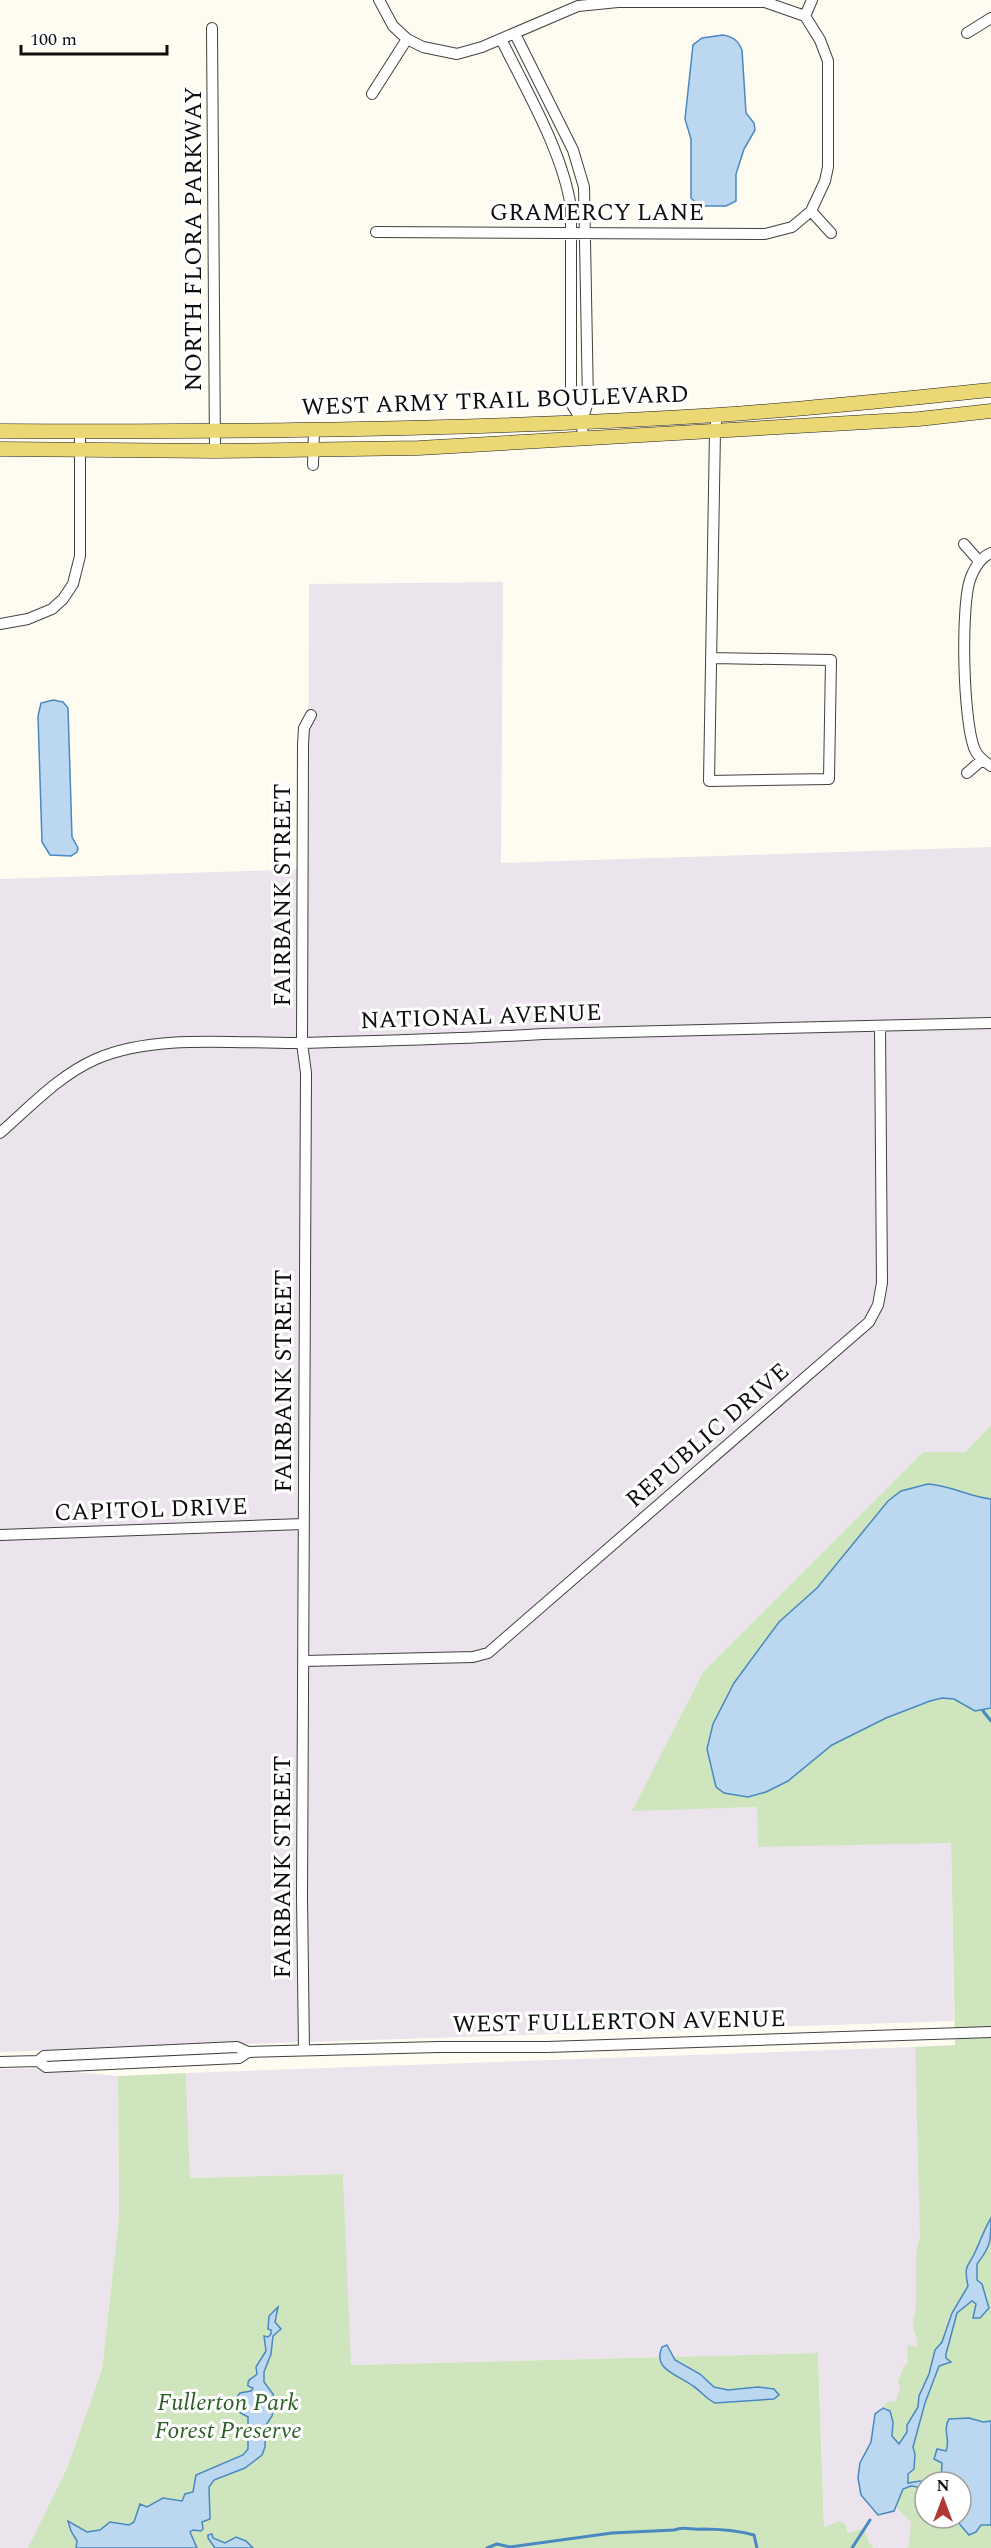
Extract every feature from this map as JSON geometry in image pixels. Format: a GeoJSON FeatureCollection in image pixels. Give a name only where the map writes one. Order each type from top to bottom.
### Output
{"type":"FeatureCollection","features":[{"type":"Feature","properties":{"kind":"main road","name":"WEST ARMY TRAIL BOULEVARD"},"geometry":{"type":"LineString","coordinates":[[0,431],[215,431],[582,421],[717,415],[991,390]]}},
{"type":"Feature","properties":{"kind":"main road"},"geometry":{"type":"LineString","coordinates":[[918,397],[919,419]]}},
{"type":"Feature","properties":{"kind":"main road","name":"WEST ARMY TRAIL BOULEVARD"},"geometry":{"type":"LineString","coordinates":[[0,449],[215,451],[440,447],[919,419],[991,411]]}},
{"type":"Feature","properties":{"kind":"main road"},"geometry":{"type":"LineString","coordinates":[[439,426],[440,447]]}},
{"type":"Feature","properties":{"kind":"main road"},"geometry":{"type":"LineString","coordinates":[[397,427],[398,448]]}},
{"type":"Feature","properties":{"kind":"street"},"geometry":{"type":"LineString","coordinates":[[379,0],[381,8],[393,26],[407,39],[423,47],[457,54],[515,34],[578,6],[618,2],[689,0],[765,2],[805,16],[820,40],[828,61],[828,167],[825,181],[810,211],[831,232]]}},
{"type":"Feature","properties":{"kind":"street"},"geometry":{"type":"LineString","coordinates":[[805,16],[812,0]]}},
{"type":"Feature","properties":{"kind":"street"},"geometry":{"type":"LineString","coordinates":[[967,33],[991,18]]}},
{"type":"Feature","properties":{"kind":"street","name":"NORTH FLORA PARKWAY"},"geometry":{"type":"LineString","coordinates":[[212,28],[215,451]]}},
{"type":"Feature","properties":{"kind":"street"},"geometry":{"type":"LineString","coordinates":[[515,34],[566,137],[582,177],[588,402],[582,421],[583,439]]}},
{"type":"Feature","properties":{"kind":"street"},"geometry":{"type":"LineString","coordinates":[[372,94],[407,39]]}},
{"type":"Feature","properties":{"kind":"street"},"geometry":{"type":"LineString","coordinates":[[501,39],[551,145],[568,188],[571,232],[571,403],[582,421]]}},
{"type":"Feature","properties":{"kind":"street"},"geometry":{"type":"LineString","coordinates":[[551,145],[566,137]]}},
{"type":"Feature","properties":{"kind":"street","name":"GRAMERCY LANE"},"geometry":{"type":"LineString","coordinates":[[375,232],[765,234],[792,227],[810,211]]}},
{"type":"Feature","properties":{"kind":"street"},"geometry":{"type":"LineString","coordinates":[[711,658],[831,660],[830,779],[709,781],[711,658],[715,431],[717,415]]}},
{"type":"Feature","properties":{"kind":"street"},"geometry":{"type":"LineString","coordinates":[[313,465],[314,429]]}},
{"type":"Feature","properties":{"kind":"street"},"geometry":{"type":"LineString","coordinates":[[0,624],[28,619],[52,609],[63,599],[73,584],[80,556],[80,431]]}},
{"type":"Feature","properties":{"kind":"street"},"geometry":{"type":"LineString","coordinates":[[964,544],[980,561]]}},
{"type":"Feature","properties":{"kind":"street"},"geometry":{"type":"LineString","coordinates":[[967,773],[986,763],[975,751],[965,711],[966,600],[970,578],[980,561],[991,553]]}},
{"type":"Feature","properties":{"kind":"street","name":"FAIRBANK STREET"},"geometry":{"type":"LineString","coordinates":[[304,2050],[302,1897],[306,1073],[302,1043],[303,745],[304,728],[311,715]]}},
{"type":"Feature","properties":{"kind":"street","name":"NATIONAL AVENUE"},"geometry":{"type":"LineString","coordinates":[[0,1133],[68,1073],[109,1054],[151,1044],[302,1043],[543,1034],[991,1023]]}},
{"type":"Feature","properties":{"kind":"street","name":"REPUBLIC DRIVE"},"geometry":{"type":"LineString","coordinates":[[304,1661],[473,1657],[488,1653],[869,1322],[878,1305],[882,1283],[880,1027]]}},
{"type":"Feature","properties":{"kind":"street","name":"CAPITOL DRIVE"},"geometry":{"type":"LineString","coordinates":[[0,1535],[303,1524]]}},
{"type":"Feature","properties":{"kind":"street","name":"WEST FULLERTON AVENUE"},"geometry":{"type":"LineString","coordinates":[[0,2062],[38,2061],[44,2056],[237,2047],[249,2052],[547,2047],[991,2032]]}},
{"type":"Feature","properties":{"kind":"shaded area"},"geometry":{"type":"Polygon","coordinates":[[[503,582],[501,863],[991,847],[991,1425],[965,1452],[923,1452],[703,1672],[633,1810],[757,1807],[759,1847],[951,1842],[954,2021],[0,2052],[0,879],[308,869],[309,584],[503,582]]]}},
{"type":"Feature","properties":{"kind":"shaded area"},"geometry":{"type":"Polygon","coordinates":[[[915,2047],[928,2470],[913,2470],[913,2530],[927,2530],[929,2548],[825,2548],[818,2353],[350,2365],[343,2174],[190,2178],[186,2073],[915,2047]]]}},
{"type":"Feature","properties":{"kind":"shaded area"},"geometry":{"type":"Polygon","coordinates":[[[33,2068],[118,2076],[119,2216],[102,2369],[67,2468],[29,2548],[0,2548],[0,2069],[33,2068]]]}},
{"type":"Feature","properties":{"kind":"green space"},"geometry":{"type":"Polygon","coordinates":[[[991,1425],[991,2548],[906,2548],[909,2546],[911,2522],[897,2508],[900,2493],[908,2483],[908,2474],[898,2444],[892,2436],[893,2431],[887,2408],[883,2408],[886,2402],[896,2401],[900,2389],[898,2382],[904,2366],[908,2363],[907,2348],[909,2345],[917,2347],[913,2323],[916,2305],[917,2252],[920,2239],[915,2047],[955,2045],[951,1843],[758,1847],[757,1807],[632,1811],[703,1672],[923,1452],[965,1452],[991,1425]]]}},
{"type":"Feature","properties":{"kind":"green space","name":"Fullerton Park Forest Preserve"},"geometry":{"type":"Polygon","coordinates":[[[186,2073],[190,2178],[343,2174],[351,2365],[818,2353],[824,2527],[840,2521],[846,2525],[847,2533],[865,2528],[868,2542],[874,2548],[28,2548],[67,2468],[102,2369],[119,2216],[118,2076],[186,2073]]]}},
{"type":"Feature","properties":{"kind":"water"},"geometry":{"type":"Polygon","coordinates":[[[723,35],[735,40],[742,50],[746,113],[754,123],[755,130],[744,149],[736,174],[736,201],[726,206],[699,206],[691,198],[691,139],[685,119],[693,45],[702,38],[723,35]]]}},
{"type":"Feature","properties":{"kind":"water"},"geometry":{"type":"Polygon","coordinates":[[[53,700],[63,702],[68,708],[72,837],[78,848],[77,852],[71,856],[50,855],[42,842],[38,716],[41,703],[53,700]]]}},
{"type":"Feature","properties":{"kind":"water"},"geometry":{"type":"Polygon","coordinates":[[[928,1484],[991,1499],[991,1708],[975,1711],[954,1699],[942,1698],[930,1701],[886,1718],[832,1745],[788,1781],[766,1792],[748,1797],[724,1793],[716,1787],[707,1749],[713,1724],[734,1683],[779,1622],[817,1588],[888,1501],[901,1491],[928,1484]]]}},
{"type":"Feature","properties":{"kind":"water"},"geometry":{"type":"Polygon","coordinates":[[[991,2218],[989,2243],[977,2264],[977,2280],[982,2284],[989,2308],[980,2318],[973,2318],[976,2304],[972,2301],[957,2313],[946,2354],[946,2358],[951,2362],[939,2366],[925,2403],[913,2447],[914,2469],[908,2474],[908,2483],[913,2482],[913,2486],[903,2489],[894,2511],[878,2515],[861,2495],[858,2478],[860,2463],[871,2442],[875,2414],[883,2408],[890,2411],[893,2422],[892,2436],[899,2444],[918,2407],[919,2396],[929,2374],[935,2350],[942,2342],[952,2313],[968,2286],[966,2273],[968,2266],[991,2218]]]}},
{"type":"Feature","properties":{"kind":"water"},"geometry":{"type":"Polygon","coordinates":[[[278,2307],[275,2322],[281,2329],[273,2336],[271,2354],[264,2372],[264,2382],[273,2394],[274,2404],[272,2416],[266,2425],[265,2447],[262,2455],[245,2468],[214,2480],[209,2487],[210,2519],[202,2522],[201,2531],[190,2532],[197,2548],[76,2548],[77,2541],[68,2521],[87,2532],[100,2530],[110,2522],[129,2525],[134,2522],[140,2504],[147,2507],[163,2498],[182,2501],[185,2494],[193,2492],[196,2475],[243,2455],[248,2449],[248,2417],[239,2412],[240,2404],[236,2398],[240,2393],[251,2391],[253,2388],[248,2386],[248,2381],[257,2374],[256,2367],[266,2351],[264,2336],[268,2337],[271,2334],[271,2330],[268,2329],[269,2316],[278,2307]]]}},
{"type":"Feature","properties":{"kind":"water"},"geometry":{"type":"Polygon","coordinates":[[[667,2345],[675,2360],[700,2374],[714,2387],[728,2390],[758,2387],[774,2389],[779,2395],[774,2399],[715,2403],[664,2367],[660,2355],[662,2347],[667,2345]]]}},
{"type":"Feature","properties":{"kind":"water"},"geometry":{"type":"Polygon","coordinates":[[[969,2418],[983,2422],[991,2421],[991,2525],[981,2525],[976,2532],[969,2535],[965,2530],[973,2530],[973,2470],[942,2470],[942,2463],[934,2459],[937,2449],[946,2451],[948,2443],[946,2427],[949,2419],[969,2418]]]}},
{"type":"Feature","properties":{"kind":"water"},"geometry":{"type":"Polygon","coordinates":[[[212,2534],[213,2538],[225,2543],[236,2537],[246,2541],[253,2548],[215,2548],[208,2538],[208,2535],[212,2534]]]}},
{"type":"Feature","properties":{"kind":"waterway"},"geometry":{"type":"LineString","coordinates":[[983,1711],[991,1721]]}},
{"type":"Feature","properties":{"kind":"waterway"},"geometry":{"type":"LineString","coordinates":[[852,2548],[870,2520]]}},
{"type":"Feature","properties":{"kind":"waterway"},"geometry":{"type":"LineString","coordinates":[[487,2548],[497,2544],[510,2547],[612,2533],[684,2528],[728,2530],[754,2535],[757,2548]]}}]}
